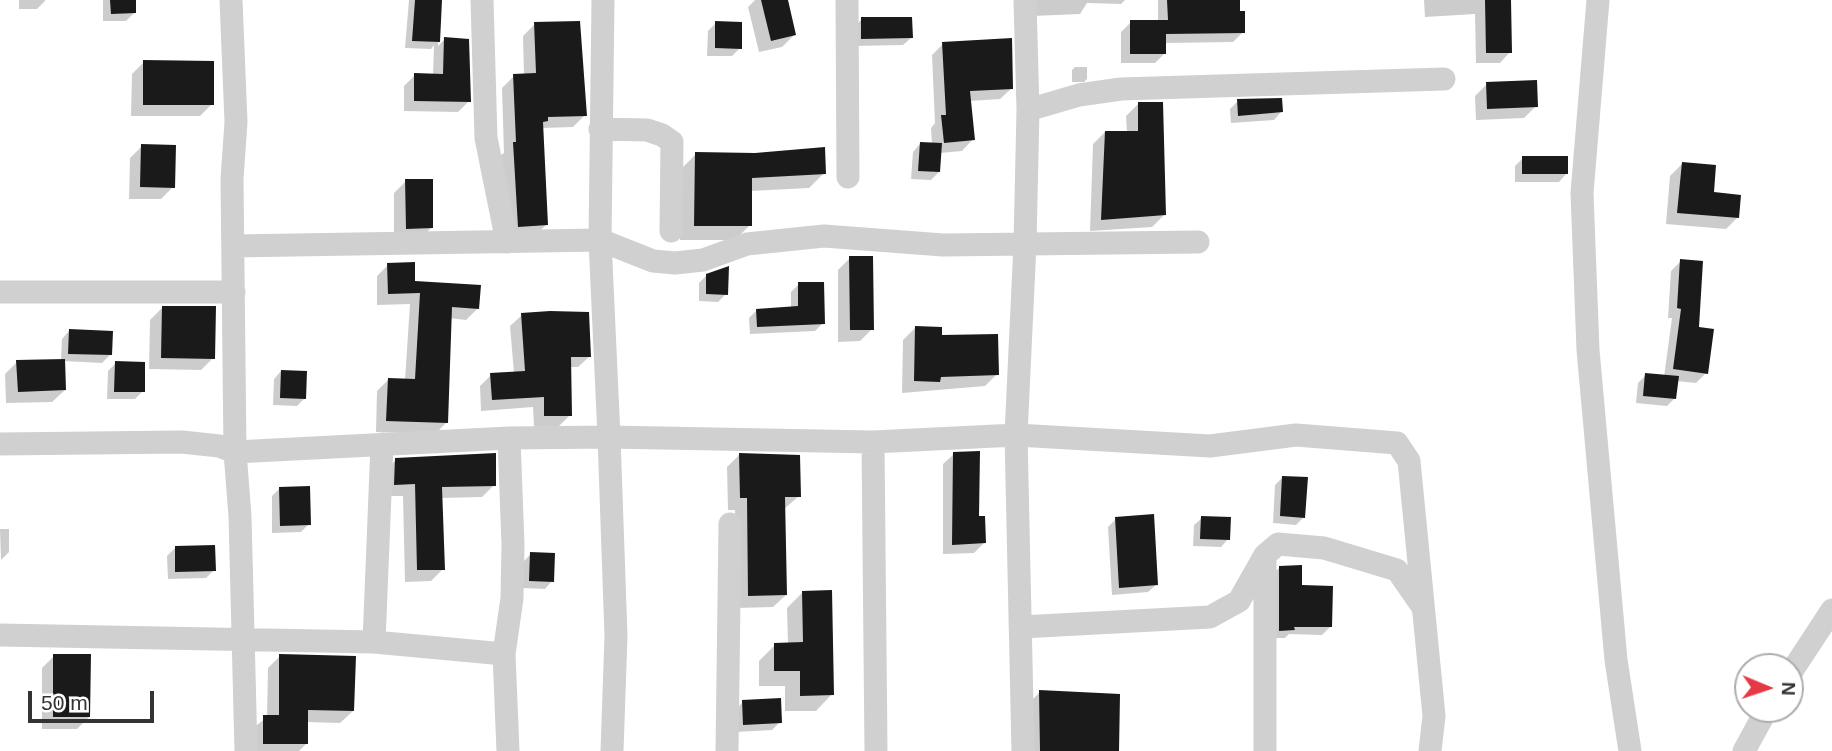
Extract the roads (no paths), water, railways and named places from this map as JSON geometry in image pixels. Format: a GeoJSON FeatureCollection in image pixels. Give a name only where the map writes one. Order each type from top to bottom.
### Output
{"type":"FeatureCollection","features":[{"type":"Feature","properties":{"kind":"street"},"geometry":{"type":"LineString","coordinates":[[232,0],[236,122],[232,178],[234,452],[240,516],[246,751]]}},
{"type":"Feature","properties":{"kind":"street"},"geometry":{"type":"LineString","coordinates":[[482,0],[486,138],[508,242]]}},
{"type":"Feature","properties":{"kind":"street"},"geometry":{"type":"LineString","coordinates":[[603,0],[600,240],[616,636],[612,751]]}},
{"type":"Feature","properties":{"kind":"street"},"geometry":{"type":"LineString","coordinates":[[847,0],[848,177]]}},
{"type":"Feature","properties":{"kind":"street"},"geometry":{"type":"LineString","coordinates":[[1023,751],[1016,435],[1026,244],[1028,110],[1025,0]]}},
{"type":"Feature","properties":{"kind":"street"},"geometry":{"type":"LineString","coordinates":[[1598,0],[1582,193],[1588,350],[1616,660],[1630,751]]}},
{"type":"Feature","properties":{"kind":"street"},"geometry":{"type":"LineString","coordinates":[[1028,110],[1079,95],[1121,89],[1444,79]]}},
{"type":"Feature","properties":{"kind":"street"},"geometry":{"type":"LineString","coordinates":[[600,129],[647,130],[672,142],[671,231]]}},
{"type":"Feature","properties":{"kind":"street"},"geometry":{"type":"LineString","coordinates":[[233,246],[600,240],[653,261],[675,263],[703,260],[747,244],[824,236],[943,245],[1198,242]]}},
{"type":"Feature","properties":{"kind":"street"},"geometry":{"type":"LineString","coordinates":[[0,292],[234,292]]}},
{"type":"Feature","properties":{"kind":"street"},"geometry":{"type":"LineString","coordinates":[[0,444],[182,442],[219,446],[234,452],[509,438],[873,442],[1016,435],[1210,446],[1296,435],[1397,443],[1409,461],[1434,716],[1430,751]]}},
{"type":"Feature","properties":{"kind":"street"},"geometry":{"type":"LineString","coordinates":[[508,751],[504,654],[512,598],[513,545],[509,438]]}},
{"type":"Feature","properties":{"kind":"street"},"geometry":{"type":"LineString","coordinates":[[873,442],[876,751]]}},
{"type":"Feature","properties":{"kind":"street"},"geometry":{"type":"LineString","coordinates":[[374,642],[382,444]]}},
{"type":"Feature","properties":{"kind":"street"},"geometry":{"type":"LineString","coordinates":[[727,751],[730,524]]}},
{"type":"Feature","properties":{"kind":"street"},"geometry":{"type":"LineString","coordinates":[[1021,627],[1210,617],[1239,601],[1265,555],[1278,544],[1324,548],[1396,570],[1422,606]]}},
{"type":"Feature","properties":{"kind":"street"},"geometry":{"type":"LineString","coordinates":[[1265,555],[1265,751]]}},
{"type":"Feature","properties":{"kind":"street"},"geometry":{"type":"LineString","coordinates":[[1804,653],[1832,610]]}},
{"type":"Feature","properties":{"kind":"street"},"geometry":{"type":"LineString","coordinates":[[0,635],[374,642],[504,654]]}},
{"type":"Feature","properties":{"kind":"street"},"geometry":{"type":"LineString","coordinates":[[1744,751],[1759,723]]}}]}
